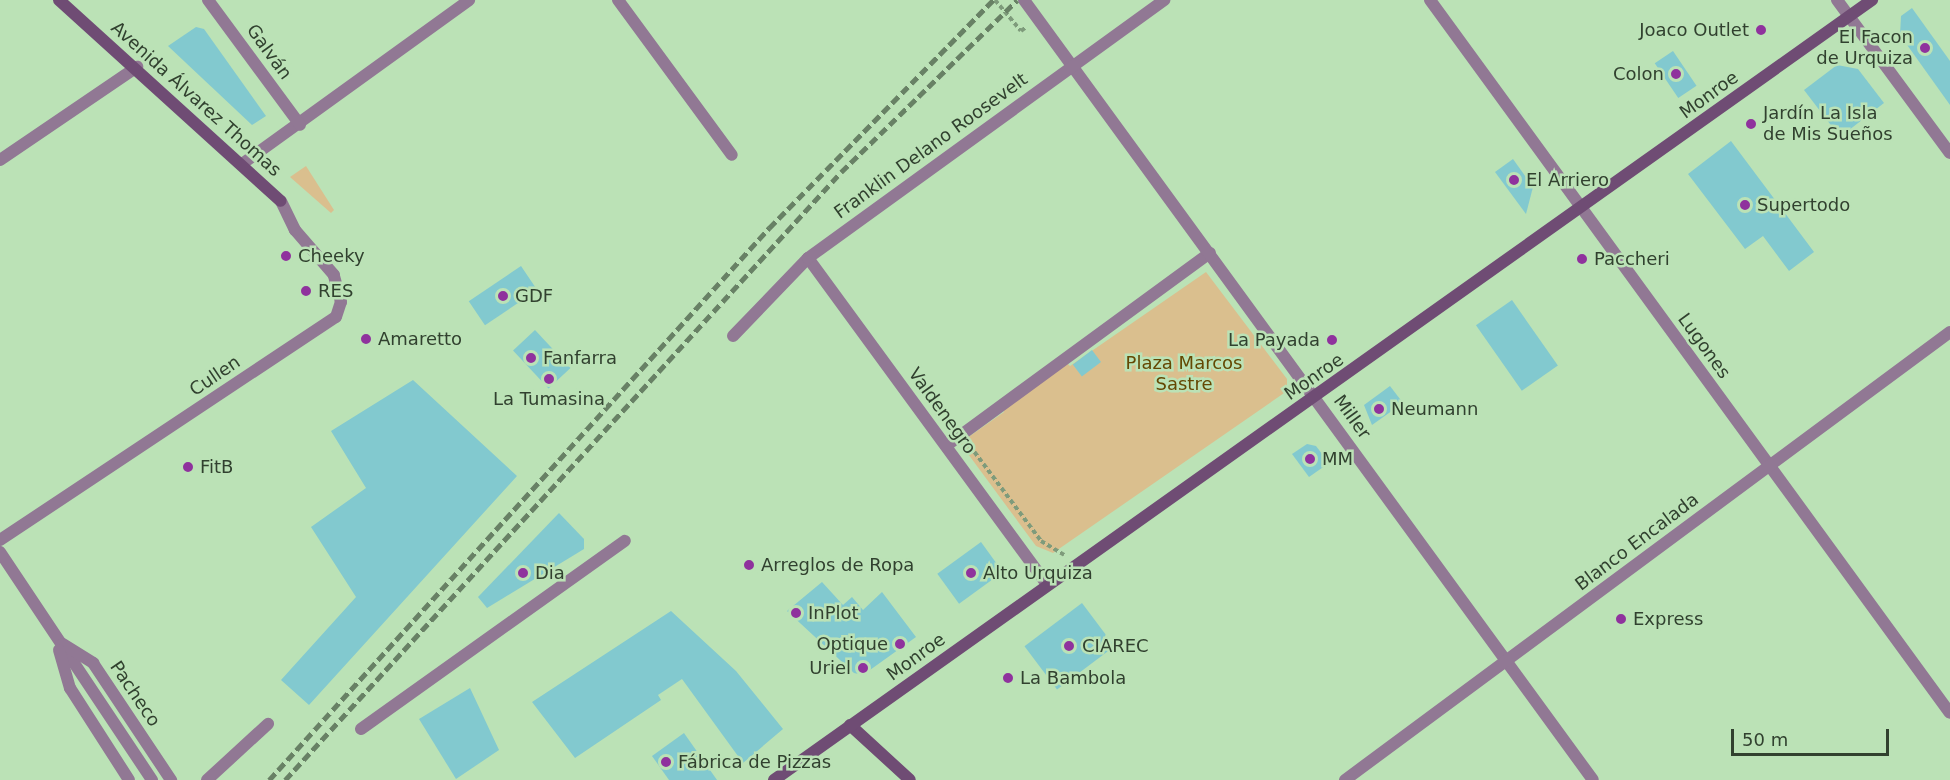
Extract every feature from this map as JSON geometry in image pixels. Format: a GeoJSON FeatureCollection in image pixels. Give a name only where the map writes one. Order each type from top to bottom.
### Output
{"type":"FeatureCollection","features":[{"type":"Feature","properties":{"kind":"main road","name":"Avenida Álvarez Thomas"},"geometry":{"type":"LineString","coordinates":[[59,0],[137,67],[281,201]]}},
{"type":"Feature","properties":{"kind":"main road","name":"Monroe"},"geometry":{"type":"LineString","coordinates":[[774,780],[1581,210],[1872,0]]}},
{"type":"Feature","properties":{"kind":"main road"},"geometry":{"type":"LineString","coordinates":[[850,725],[910,780]]}},
{"type":"Feature","properties":{"kind":"street","name":"Galván"},"geometry":{"type":"LineString","coordinates":[[208,0],[300,125]]}},
{"type":"Feature","properties":{"kind":"street"},"geometry":{"type":"LineString","coordinates":[[242,164],[300,125],[469,0]]}},
{"type":"Feature","properties":{"kind":"street"},"geometry":{"type":"LineString","coordinates":[[618,0],[732,155]]}},
{"type":"Feature","properties":{"kind":"street","name":"Miller"},"geometry":{"type":"LineString","coordinates":[[1023,0],[1593,780]]}},
{"type":"Feature","properties":{"kind":"street","name":"Franklin Delano Roosevelt"},"geometry":{"type":"LineString","coordinates":[[733,336],[808,258],[1164,0]]}},
{"type":"Feature","properties":{"kind":"street","name":"Lugones"},"geometry":{"type":"LineString","coordinates":[[1430,0],[1950,713]]}},
{"type":"Feature","properties":{"kind":"street"},"geometry":{"type":"LineString","coordinates":[[1837,0],[1950,153]]}},
{"type":"Feature","properties":{"kind":"street"},"geometry":{"type":"LineString","coordinates":[[0,160],[137,67]]}},
{"type":"Feature","properties":{"kind":"street","name":"Cullen"},"geometry":{"type":"LineString","coordinates":[[0,540],[336,317],[341,302],[334,275],[295,230],[281,201]]}},
{"type":"Feature","properties":{"kind":"street"},"geometry":{"type":"LineString","coordinates":[[946,446],[1210,253]]}},
{"type":"Feature","properties":{"kind":"street","name":"Valdenegro"},"geometry":{"type":"LineString","coordinates":[[808,258],[1047,585]]}},
{"type":"Feature","properties":{"kind":"street","name":"Blanco Encalada"},"geometry":{"type":"LineString","coordinates":[[1345,780],[1507,663],[1950,332]]}},
{"type":"Feature","properties":{"kind":"street"},"geometry":{"type":"LineString","coordinates":[[361,729],[625,541]]}},
{"type":"Feature","properties":{"kind":"street","name":"Pacheco"},"geometry":{"type":"LineString","coordinates":[[0,552],[152,780]]}},
{"type":"Feature","properties":{"kind":"street","name":"Pacheco"},"geometry":{"type":"LineString","coordinates":[[57,640],[70,688],[129,780]]}},
{"type":"Feature","properties":{"kind":"street","name":"Pacheco"},"geometry":{"type":"LineString","coordinates":[[57,640],[93,663],[171,780]]}},
{"type":"Feature","properties":{"kind":"street"},"geometry":{"type":"LineString","coordinates":[[207,780],[268,724]]}},
{"type":"Feature","properties":{"kind":"path"},"geometry":{"type":"LineString","coordinates":[[961,434],[1041,541],[1076,565]]}},
{"type":"Feature","properties":{"kind":"green space"},"geometry":{"type":"Polygon","coordinates":[[[306,166],[334,210],[331,213],[290,177],[306,166]]]}},
{"type":"Feature","properties":{"kind":"green space","name":"Plaza Marcos Sastre"},"geometry":{"type":"Polygon","coordinates":[[[1206,272],[1287,379],[1287,391],[1053,553],[1036,546],[960,443],[1004,412],[999,403],[1064,360],[1070,366],[1206,272]]]}},
{"type":"Feature","properties":{"kind":"building","name":"El Facon de Urquiza"},"geometry":{"type":"Polygon","coordinates":[[[1912,8],[1950,61],[1950,105],[1900,35],[1901,16],[1912,8]]]}},
{"type":"Feature","properties":{"kind":"building"},"geometry":{"type":"Polygon","coordinates":[[[196,27],[204,29],[266,116],[252,125],[168,46],[196,27]]]}},
{"type":"Feature","properties":{"kind":"building","name":"Colon"},"geometry":{"type":"Polygon","coordinates":[[[1673,51],[1696,86],[1678,98],[1655,63],[1673,51]]]}},
{"type":"Feature","properties":{"kind":"building"},"geometry":{"type":"Polygon","coordinates":[[[1837,65],[1858,69],[1884,103],[1840,137],[1804,90],[1837,65]]]}},
{"type":"Feature","properties":{"kind":"building","name":"Supertodo"},"geometry":{"type":"Polygon","coordinates":[[[1731,141],[1814,252],[1789,271],[1763,236],[1745,249],[1688,174],[1731,141]]]}},
{"type":"Feature","properties":{"kind":"building","name":"El Arriero"},"geometry":{"type":"Polygon","coordinates":[[[1513,159],[1533,187],[1526,214],[1495,172],[1513,159]]]}},
{"type":"Feature","properties":{"kind":"building","name":"GDF"},"geometry":{"type":"Polygon","coordinates":[[[521,266],[537,290],[485,325],[469,301],[521,266]]]}},
{"type":"Feature","properties":{"kind":"building"},"geometry":{"type":"Polygon","coordinates":[[[1512,300],[1558,366],[1522,391],[1476,325],[1512,300]]]}},
{"type":"Feature","properties":{"kind":"building"},"geometry":{"type":"Polygon","coordinates":[[[535,330],[570,368],[549,388],[513,350],[535,330]]]}},
{"type":"Feature","properties":{"kind":"building"},"geometry":{"type":"Polygon","coordinates":[[[1092,350],[1101,362],[1082,376],[1073,364],[1092,350]]]}},
{"type":"Feature","properties":{"kind":"building"},"geometry":{"type":"Polygon","coordinates":[[[413,380],[517,476],[309,705],[281,680],[356,597],[311,527],[366,488],[331,431],[413,380]]]}},
{"type":"Feature","properties":{"kind":"building","name":"Neumann"},"geometry":{"type":"Polygon","coordinates":[[[1390,386],[1403,403],[1372,425],[1364,405],[1390,386]]]}},
{"type":"Feature","properties":{"kind":"building","name":"MM"},"geometry":{"type":"Polygon","coordinates":[[[1307,444],[1316,446],[1329,463],[1309,477],[1292,454],[1307,444]]]}},
{"type":"Feature","properties":{"kind":"building","name":"Dia"},"geometry":{"type":"Polygon","coordinates":[[[559,513],[584,539],[584,549],[487,608],[478,597],[559,513]]]}},
{"type":"Feature","properties":{"kind":"building","name":"Alto Urquiza"},"geometry":{"type":"Polygon","coordinates":[[[981,542],[1003,572],[959,604],[937,574],[981,542]]]}},
{"type":"Feature","properties":{"kind":"building"},"geometry":{"type":"Polygon","coordinates":[[[822,582],[843,605],[852,597],[863,610],[882,592],[916,637],[863,675],[854,673],[787,611],[822,582]]]}},
{"type":"Feature","properties":{"kind":"building","name":"CIAREC"},"geometry":{"type":"Polygon","coordinates":[[[1082,603],[1114,646],[1057,689],[1024,646],[1082,603]]]}},
{"type":"Feature","properties":{"kind":"building"},"geometry":{"type":"Polygon","coordinates":[[[671,611],[736,671],[783,729],[743,763],[682,679],[658,695],[661,700],[575,758],[532,702],[671,611]]]}},
{"type":"Feature","properties":{"kind":"building"},"geometry":{"type":"Polygon","coordinates":[[[470,688],[499,750],[456,779],[419,719],[470,688]]]}},
{"type":"Feature","properties":{"kind":"building"},"geometry":{"type":"Polygon","coordinates":[[[684,733],[717,780],[669,780],[652,756],[684,733]]]}},
{"type":"Feature","properties":{"kind":"railway"},"geometry":{"type":"LineString","coordinates":[[269,780],[769,228],[993,0]]}},
{"type":"Feature","properties":{"kind":"railway"},"geometry":{"type":"LineString","coordinates":[[285,780],[841,172],[1017,0]]}},
{"type":"Feature","properties":{"kind":"place","name":"Joaco Outlet"},"geometry":{"type":"Point","coordinates":[1761,30]}},
{"type":"Feature","properties":{"kind":"place","name":"El Facon de Urquiza"},"geometry":{"type":"Point","coordinates":[1925,48]}},
{"type":"Feature","properties":{"kind":"place","name":"Colon"},"geometry":{"type":"Point","coordinates":[1676,74]}},
{"type":"Feature","properties":{"kind":"place","name":"Jardín La Isla de Mis Sueños"},"geometry":{"type":"Point","coordinates":[1751,124]}},
{"type":"Feature","properties":{"kind":"place","name":"El Arriero"},"geometry":{"type":"Point","coordinates":[1514,180]}},
{"type":"Feature","properties":{"kind":"place","name":"Supertodo"},"geometry":{"type":"Point","coordinates":[1745,205]}},
{"type":"Feature","properties":{"kind":"place","name":"Cheeky"},"geometry":{"type":"Point","coordinates":[286,256]}},
{"type":"Feature","properties":{"kind":"place","name":"Paccheri"},"geometry":{"type":"Point","coordinates":[1582,259]}},
{"type":"Feature","properties":{"kind":"place","name":"RES"},"geometry":{"type":"Point","coordinates":[306,291]}},
{"type":"Feature","properties":{"kind":"place","name":"GDF"},"geometry":{"type":"Point","coordinates":[503,296]}},
{"type":"Feature","properties":{"kind":"place","name":"Amaretto"},"geometry":{"type":"Point","coordinates":[366,339]}},
{"type":"Feature","properties":{"kind":"place","name":"La Payada"},"geometry":{"type":"Point","coordinates":[1332,340]}},
{"type":"Feature","properties":{"kind":"place","name":"Fanfarra"},"geometry":{"type":"Point","coordinates":[531,358]}},
{"type":"Feature","properties":{"kind":"place","name":"La Tumasina"},"geometry":{"type":"Point","coordinates":[549,379]}},
{"type":"Feature","properties":{"kind":"place","name":"Neumann"},"geometry":{"type":"Point","coordinates":[1379,409]}},
{"type":"Feature","properties":{"kind":"place","name":"MM"},"geometry":{"type":"Point","coordinates":[1310,459]}},
{"type":"Feature","properties":{"kind":"place","name":"FitB"},"geometry":{"type":"Point","coordinates":[188,467]}},
{"type":"Feature","properties":{"kind":"place","name":"Arreglos de Ropa"},"geometry":{"type":"Point","coordinates":[749,565]}},
{"type":"Feature","properties":{"kind":"place","name":"Dia"},"geometry":{"type":"Point","coordinates":[523,573]}},
{"type":"Feature","properties":{"kind":"place","name":"Alto Urquiza"},"geometry":{"type":"Point","coordinates":[971,573]}},
{"type":"Feature","properties":{"kind":"place","name":"InPlot"},"geometry":{"type":"Point","coordinates":[796,613]}},
{"type":"Feature","properties":{"kind":"place","name":"Express"},"geometry":{"type":"Point","coordinates":[1621,619]}},
{"type":"Feature","properties":{"kind":"place","name":"Optique"},"geometry":{"type":"Point","coordinates":[900,644]}},
{"type":"Feature","properties":{"kind":"place","name":"CIAREC"},"geometry":{"type":"Point","coordinates":[1069,646]}},
{"type":"Feature","properties":{"kind":"place","name":"Uriel"},"geometry":{"type":"Point","coordinates":[863,668]}},
{"type":"Feature","properties":{"kind":"place","name":"La Bambola"},"geometry":{"type":"Point","coordinates":[1008,678]}},
{"type":"Feature","properties":{"kind":"place","name":"Fábrica de Pizzas"},"geometry":{"type":"Point","coordinates":[666,762]}}]}
